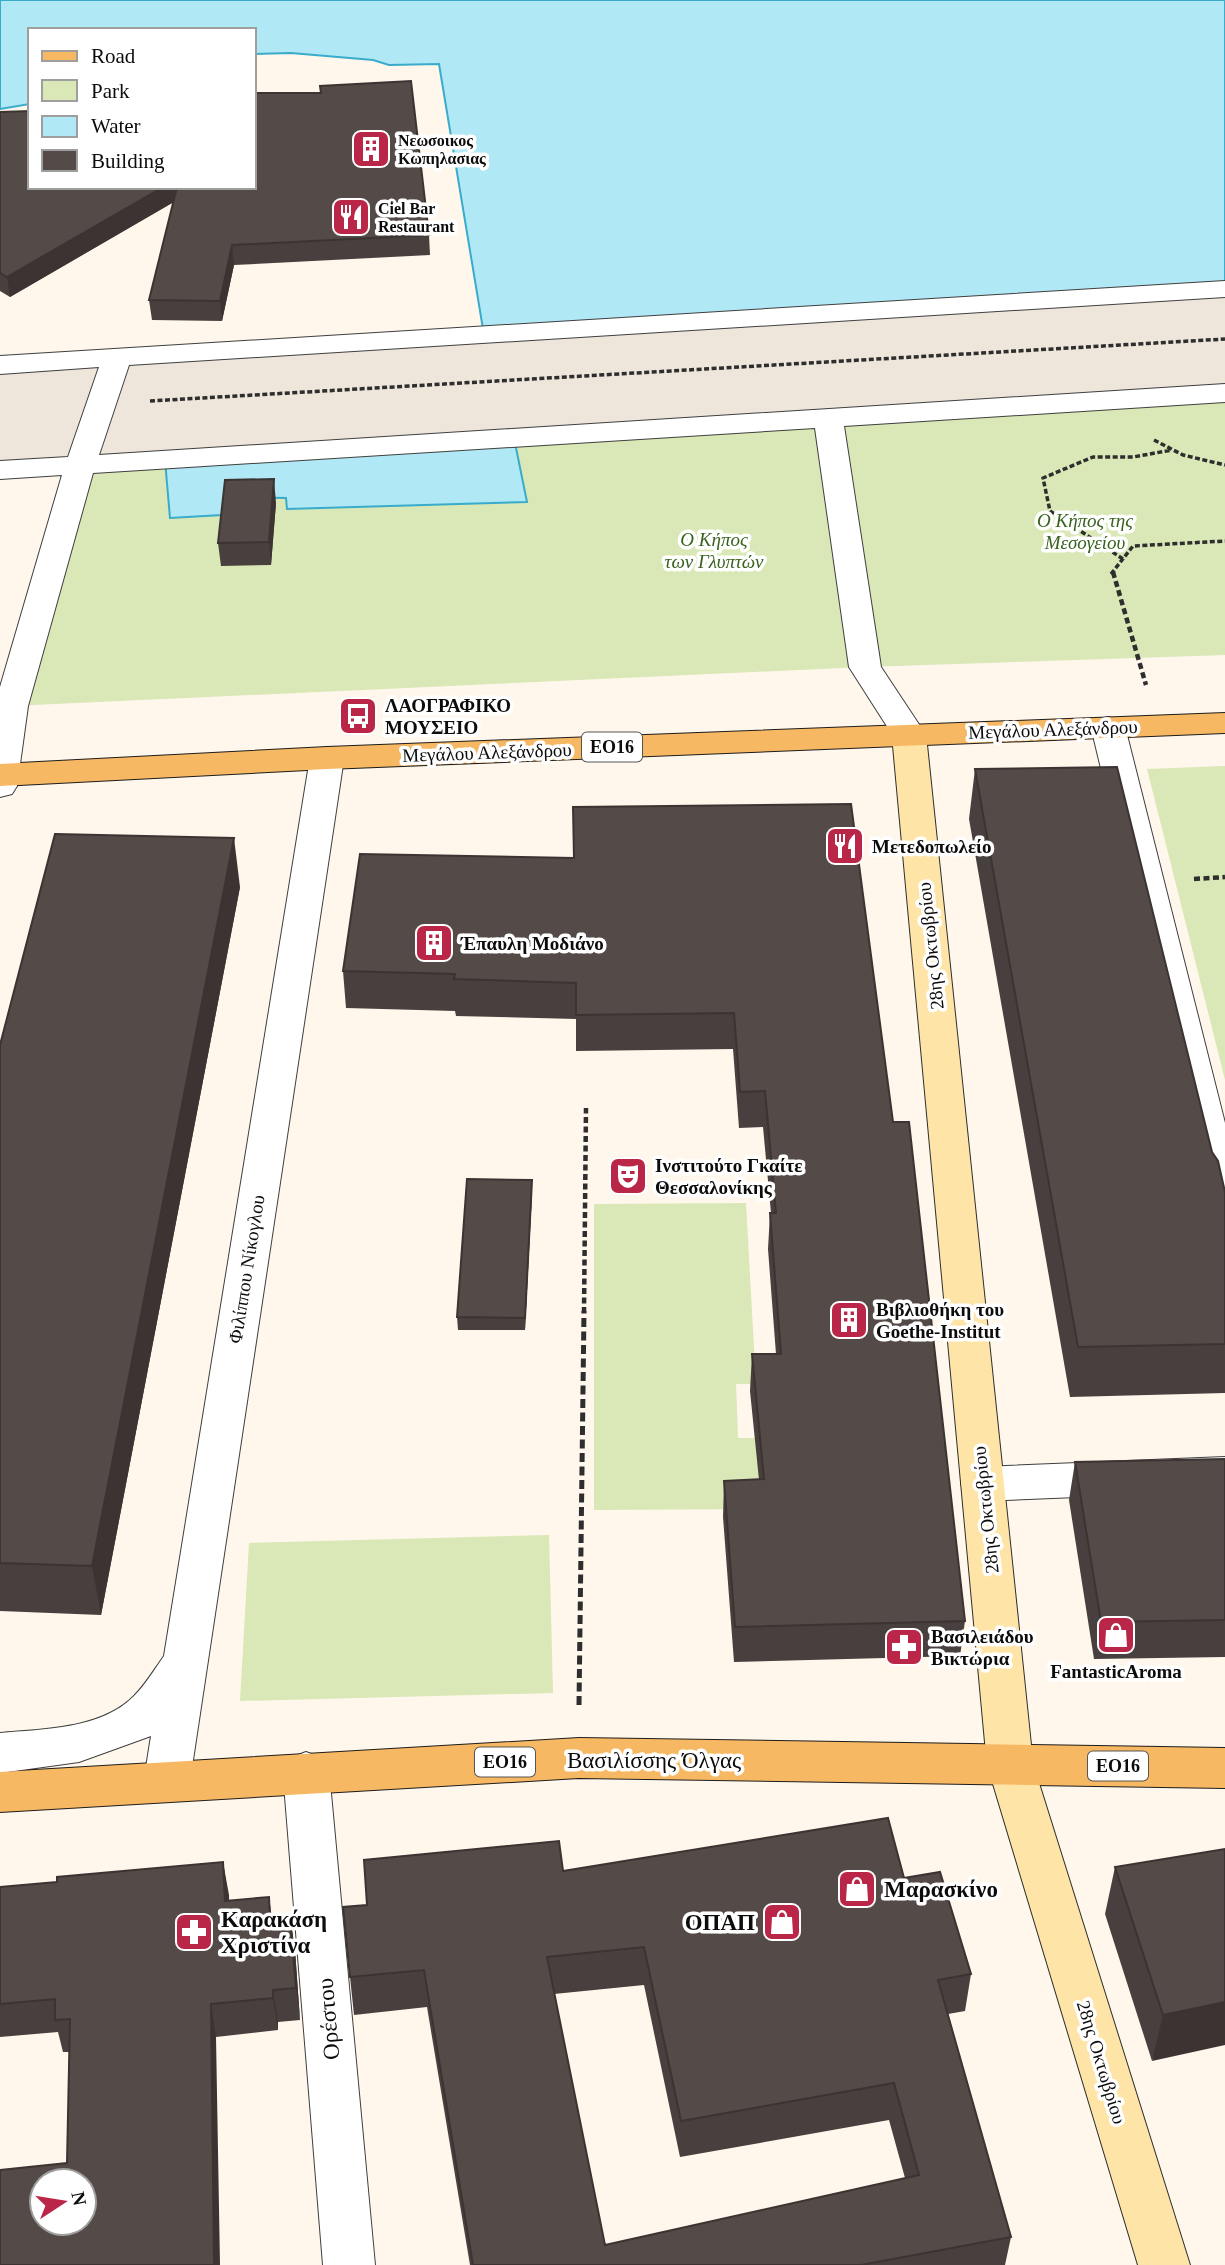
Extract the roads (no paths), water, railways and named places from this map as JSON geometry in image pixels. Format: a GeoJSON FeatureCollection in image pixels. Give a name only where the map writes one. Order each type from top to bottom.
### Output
{"type":"FeatureCollection","features":[{"type":"Feature","properties":{"kind":"main road","name":"Μεγάλου Αλεξάνδρου"},"geometry":{"type":"LineString","coordinates":[[1,778],[327,758],[1225,723]]}},
{"type":"Feature","properties":{"kind":"main road","name":"Βασιλίσσης Όλγας"},"geometry":{"type":"LineString","coordinates":[[0,1792],[167,1780],[579,1758],[1225,1768]]}},
{"type":"Feature","properties":{"kind":"street"},"geometry":{"type":"LineString","coordinates":[[0,365],[1225,289]]}},
{"type":"Feature","properties":{"kind":"street"},"geometry":{"type":"LineString","coordinates":[[1,778],[11,706],[80,465],[117,358]]}},
{"type":"Feature","properties":{"kind":"street"},"geometry":{"type":"LineString","coordinates":[[0,470],[1225,393]]}},
{"type":"Feature","properties":{"kind":"street"},"geometry":{"type":"LineString","coordinates":[[828,418],[865,667],[909,735]]}},
{"type":"Feature","properties":{"kind":"street"},"geometry":{"type":"LineString","coordinates":[[1108,727],[1225,1201]]}},
{"type":"Feature","properties":{"kind":"street","name":"28ης Οκτωβρίου"},"geometry":{"type":"LineString","coordinates":[[909,735],[1010,1764],[1164,2265]]}},
{"type":"Feature","properties":{"kind":"street","name":"Φιλίππου Νίκογλου"},"geometry":{"type":"LineString","coordinates":[[167,1780],[327,758]]}},
{"type":"Feature","properties":{"kind":"street"},"geometry":{"type":"LineString","coordinates":[[982,1484],[1225,1474]]}},
{"type":"Feature","properties":{"kind":"street"},"geometry":{"type":"LineString","coordinates":[[0,1753],[67,1747],[115,1730],[147,1713],[184,1664]]}},
{"type":"Feature","properties":{"kind":"street","name":"Ορέστου"},"geometry":{"type":"LineString","coordinates":[[306,1772],[349,2265]]}},
{"type":"Feature","properties":{"kind":"water"},"geometry":{"type":"Polygon","coordinates":[[[0,0],[1225,0],[1225,285],[483,329],[439,64],[389,65],[373,60],[291,53],[256,54],[256,28],[28,28],[28,104],[0,109],[0,0]]]}},
{"type":"Feature","properties":{"kind":"water"},"geometry":{"type":"Polygon","coordinates":[[[514,438],[527,502],[287,509],[286,498],[229,497],[222,515],[170,518],[165,460],[514,438]]]}},
{"type":"Feature","properties":{"kind":"place","name":"Νεωσοικος Κωπηλασιας"},"geometry":{"type":"Point","coordinates":[371,149]}},
{"type":"Feature","properties":{"kind":"place","name":"Ciel Bar Restaurant"},"geometry":{"type":"Point","coordinates":[351,217]}},
{"type":"Feature","properties":{"kind":"place","name":"ΛΑΟΓΡΑΦΙΚΟ ΜΟΥΣΕΙΟ"},"geometry":{"type":"Point","coordinates":[358,716]}},
{"type":"Feature","properties":{"kind":"place","name":"Μετεδοπωλείο"},"geometry":{"type":"Point","coordinates":[845,846]}},
{"type":"Feature","properties":{"kind":"place","name":"Έπαυλη Μοδιάνο"},"geometry":{"type":"Point","coordinates":[434,943]}},
{"type":"Feature","properties":{"kind":"place","name":"Ινστιτούτο Γκαίτε Θεσσαλονίκης"},"geometry":{"type":"Point","coordinates":[628,1176]}},
{"type":"Feature","properties":{"kind":"place","name":"Βιβλιοθήκη του Goethe-Institut"},"geometry":{"type":"Point","coordinates":[849,1320]}},
{"type":"Feature","properties":{"kind":"place","name":"FantasticAroma"},"geometry":{"type":"Point","coordinates":[1116,1635]}},
{"type":"Feature","properties":{"kind":"place","name":"Βασιλειάδου Βικτώρια"},"geometry":{"type":"Point","coordinates":[904,1647]}},
{"type":"Feature","properties":{"kind":"place","name":"Μαρασκίνο"},"geometry":{"type":"Point","coordinates":[857,1889]}},
{"type":"Feature","properties":{"kind":"place","name":"ΟΠΑΠ"},"geometry":{"type":"Point","coordinates":[782,1922]}},
{"type":"Feature","properties":{"kind":"place","name":"Καρακάση Χριστίνα"},"geometry":{"type":"Point","coordinates":[194,1932]}},
{"type":"Feature","properties":{"kind":"park label","name":"Ο Κήπος της Μεσογείου"},"geometry":{"type":"Point","coordinates":[1085,531]}},
{"type":"Feature","properties":{"kind":"park label","name":"Ο Κήπος των Γλυπτών"},"geometry":{"type":"Point","coordinates":[714,550]}}]}
